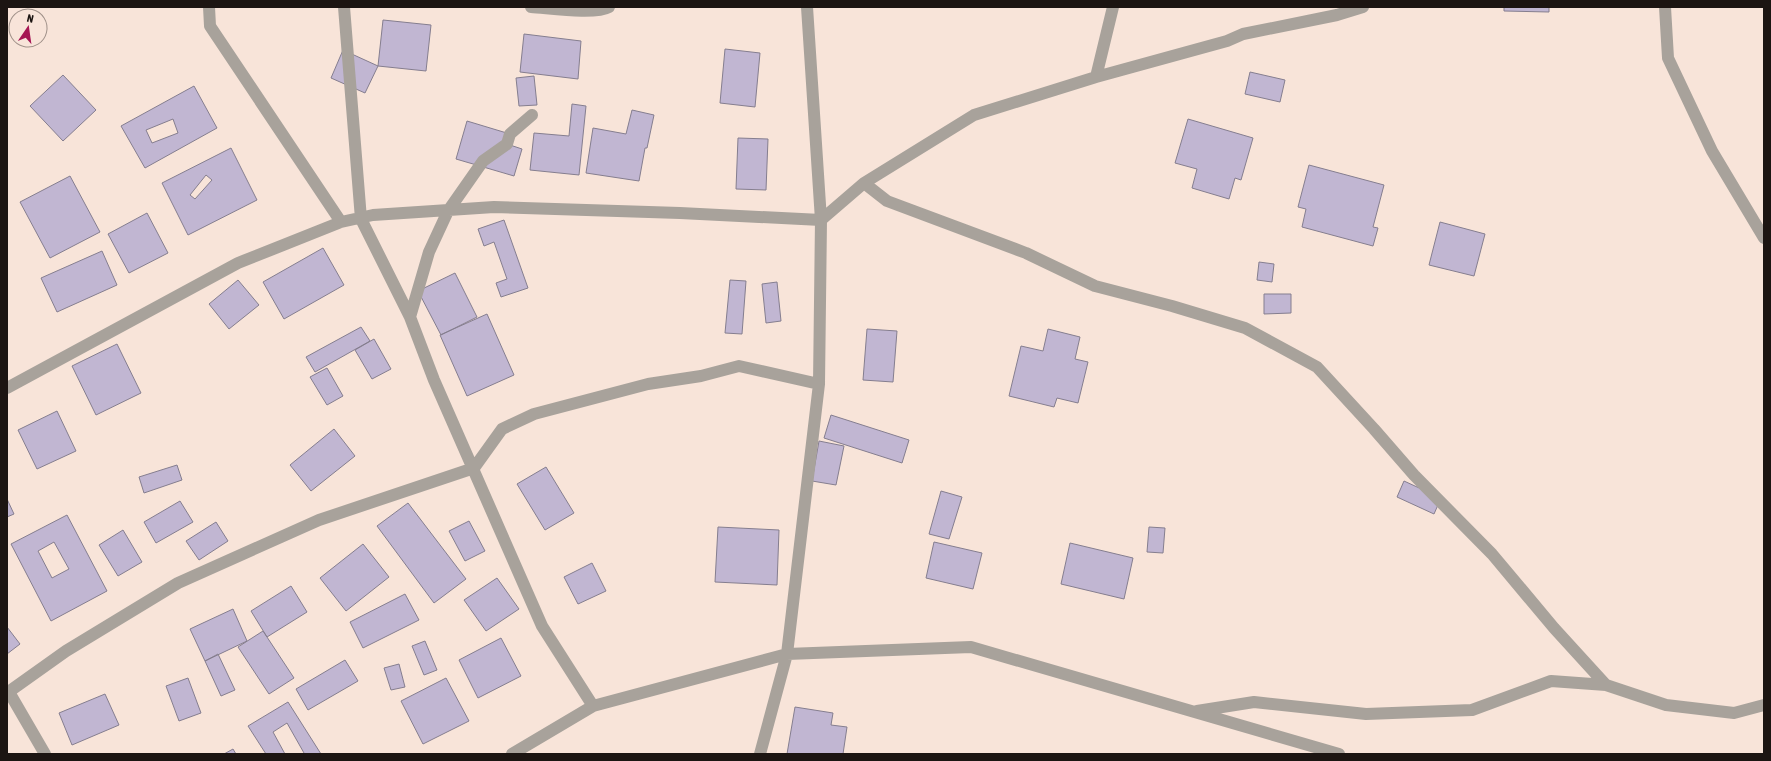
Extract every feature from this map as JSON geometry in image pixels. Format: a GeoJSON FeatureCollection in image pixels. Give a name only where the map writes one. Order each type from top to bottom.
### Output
{"type":"FeatureCollection","features":[{"type":"Feature","properties":{"kind":"street"},"geometry":{"type":"LineString","coordinates":[[209,7],[210,26],[341,222]]}},
{"type":"Feature","properties":{"kind":"street"},"geometry":{"type":"LineString","coordinates":[[344,7],[361,219],[410,317],[434,380],[474,468],[542,626],[593,706]]}},
{"type":"Feature","properties":{"kind":"street"},"geometry":{"type":"LineString","coordinates":[[531,7],[569,10],[603,10],[609,7]]}},
{"type":"Feature","properties":{"kind":"street"},"geometry":{"type":"LineString","coordinates":[[760,754],[787,654],[819,384],[821,220],[807,7]]}},
{"type":"Feature","properties":{"kind":"street"},"geometry":{"type":"LineString","coordinates":[[1096,77],[1113,7]]}},
{"type":"Feature","properties":{"kind":"street"},"geometry":{"type":"LineString","coordinates":[[7,388],[238,263],[341,222],[361,219],[372,215],[494,207],[821,220],[864,183],[974,115],[1096,77],[1227,41],[1243,34],[1337,15],[1363,7]]}},
{"type":"Feature","properties":{"kind":"street"},"geometry":{"type":"LineString","coordinates":[[1665,7],[1668,58],[1712,151],[1764,238]]}},
{"type":"Feature","properties":{"kind":"street"},"geometry":{"type":"LineString","coordinates":[[410,317],[429,252],[448,211],[483,161],[507,144],[510,134],[532,115]]}},
{"type":"Feature","properties":{"kind":"street"},"geometry":{"type":"LineString","coordinates":[[864,183],[887,201],[1026,253],[1095,286],[1172,306],[1244,328],[1317,367],[1374,429],[1414,476],[1492,554],[1554,628],[1606,685]]}},
{"type":"Feature","properties":{"kind":"street"},"geometry":{"type":"LineString","coordinates":[[45,754],[8,693],[66,651],[178,583],[320,520],[474,468],[502,429],[534,414],[648,384],[701,376],[739,366],[819,384]]}},
{"type":"Feature","properties":{"kind":"street"},"geometry":{"type":"LineString","coordinates":[[512,754],[593,706],[787,654],[971,647],[1339,754]]}},
{"type":"Feature","properties":{"kind":"street"},"geometry":{"type":"LineString","coordinates":[[1192,712],[1254,702],[1366,714],[1472,710],[1551,681],[1606,685],[1666,705],[1734,713],[1764,705]]}},
{"type":"Feature","properties":{"kind":"building"},"geometry":{"type":"Polygon","coordinates":[[[1504,7],[1549,7],[1549,12],[1504,11],[1504,7]]]}},
{"type":"Feature","properties":{"kind":"building"},"geometry":{"type":"Polygon","coordinates":[[[383,20],[431,25],[426,71],[378,66],[383,20]]]}},
{"type":"Feature","properties":{"kind":"building"},"geometry":{"type":"Polygon","coordinates":[[[524,34],[581,41],[578,79],[520,72],[524,34]]]}},
{"type":"Feature","properties":{"kind":"building"},"geometry":{"type":"Polygon","coordinates":[[[725,49],[760,53],[755,107],[720,103],[725,49]]]}},
{"type":"Feature","properties":{"kind":"building"},"geometry":{"type":"Polygon","coordinates":[[[343,50],[378,66],[365,93],[331,78],[343,50]]]}},
{"type":"Feature","properties":{"kind":"building"},"geometry":{"type":"Polygon","coordinates":[[[1250,72],[1285,80],[1280,102],[1245,94],[1250,72]]]}},
{"type":"Feature","properties":{"kind":"building"},"geometry":{"type":"Polygon","coordinates":[[[63,75],[96,110],[63,141],[30,106],[63,75]]]}},
{"type":"Feature","properties":{"kind":"building"},"geometry":{"type":"Polygon","coordinates":[[[534,76],[537,105],[519,106],[516,78],[534,76]]]}},
{"type":"Feature","properties":{"kind":"building"},"geometry":{"type":"Polygon","coordinates":[[[194,86],[217,128],[145,168],[121,126],[194,86]]]}},
{"type":"Feature","properties":{"kind":"building"},"geometry":{"type":"Polygon","coordinates":[[[572,104],[586,106],[579,175],[530,170],[534,133],[569,136],[572,104]]]}},
{"type":"Feature","properties":{"kind":"building"},"geometry":{"type":"Polygon","coordinates":[[[632,110],[654,115],[647,148],[645,148],[639,181],[586,173],[593,128],[626,134],[632,110]]]}},
{"type":"Feature","properties":{"kind":"building"},"geometry":{"type":"Polygon","coordinates":[[[173,119],[178,133],[152,143],[146,130],[173,119]]]}},
{"type":"Feature","properties":{"kind":"building"},"geometry":{"type":"Polygon","coordinates":[[[1188,119],[1253,138],[1241,180],[1235,178],[1229,199],[1192,188],[1197,169],[1175,163],[1188,119]]]}},
{"type":"Feature","properties":{"kind":"building"},"geometry":{"type":"Polygon","coordinates":[[[467,121],[510,134],[507,144],[522,149],[514,176],[456,159],[467,121]]]}},
{"type":"Feature","properties":{"kind":"building"},"geometry":{"type":"Polygon","coordinates":[[[738,138],[768,139],[766,190],[736,189],[738,138]]]}},
{"type":"Feature","properties":{"kind":"building"},"geometry":{"type":"Polygon","coordinates":[[[231,148],[257,200],[188,235],[162,183],[231,148]]]}},
{"type":"Feature","properties":{"kind":"building"},"geometry":{"type":"Polygon","coordinates":[[[1309,165],[1384,185],[1373,227],[1378,228],[1373,246],[1302,227],[1306,209],[1298,207],[1309,165]]]}},
{"type":"Feature","properties":{"kind":"building"},"geometry":{"type":"Polygon","coordinates":[[[206,175],[212,180],[195,199],[190,195],[206,175]]]}},
{"type":"Feature","properties":{"kind":"building"},"geometry":{"type":"Polygon","coordinates":[[[70,176],[100,232],[50,258],[20,202],[70,176]]]}},
{"type":"Feature","properties":{"kind":"building"},"geometry":{"type":"Polygon","coordinates":[[[147,213],[168,253],[129,273],[108,234],[147,213]]]}},
{"type":"Feature","properties":{"kind":"building"},"geometry":{"type":"Polygon","coordinates":[[[504,220],[528,288],[501,297],[496,283],[507,279],[494,242],[484,246],[478,229],[504,220]]]}},
{"type":"Feature","properties":{"kind":"building"},"geometry":{"type":"Polygon","coordinates":[[[1440,222],[1485,234],[1474,276],[1429,265],[1440,222]]]}},
{"type":"Feature","properties":{"kind":"building"},"geometry":{"type":"Polygon","coordinates":[[[323,248],[344,285],[284,319],[263,282],[323,248]]]}},
{"type":"Feature","properties":{"kind":"building"},"geometry":{"type":"Polygon","coordinates":[[[102,251],[117,285],[57,312],[41,278],[102,251]]]}},
{"type":"Feature","properties":{"kind":"building"},"geometry":{"type":"Polygon","coordinates":[[[1259,262],[1274,264],[1272,282],[1257,280],[1259,262]]]}},
{"type":"Feature","properties":{"kind":"building"},"geometry":{"type":"Polygon","coordinates":[[[455,273],[477,317],[441,335],[418,291],[455,273]]]}},
{"type":"Feature","properties":{"kind":"building"},"geometry":{"type":"Polygon","coordinates":[[[238,280],[259,305],[229,329],[209,304],[238,280]]]}},
{"type":"Feature","properties":{"kind":"building"},"geometry":{"type":"Polygon","coordinates":[[[730,280],[746,281],[742,334],[725,333],[730,280]]]}},
{"type":"Feature","properties":{"kind":"building"},"geometry":{"type":"Polygon","coordinates":[[[777,282],[781,321],[766,323],[762,284],[777,282]]]}},
{"type":"Feature","properties":{"kind":"building"},"geometry":{"type":"Polygon","coordinates":[[[1264,294],[1291,294],[1291,313],[1264,314],[1264,294]]]}},
{"type":"Feature","properties":{"kind":"building"},"geometry":{"type":"Polygon","coordinates":[[[487,314],[514,375],[467,396],[440,335],[487,314]]]}},
{"type":"Feature","properties":{"kind":"building"},"geometry":{"type":"Polygon","coordinates":[[[361,327],[370,341],[315,372],[306,357],[361,327]]]}},
{"type":"Feature","properties":{"kind":"building"},"geometry":{"type":"Polygon","coordinates":[[[867,329],[897,331],[893,382],[863,380],[867,329]]]}},
{"type":"Feature","properties":{"kind":"building"},"geometry":{"type":"Polygon","coordinates":[[[1048,329],[1080,337],[1075,359],[1088,362],[1078,403],[1057,398],[1054,407],[1009,396],[1021,346],[1043,351],[1048,329]]]}},
{"type":"Feature","properties":{"kind":"building"},"geometry":{"type":"Polygon","coordinates":[[[374,339],[391,369],[372,379],[355,350],[374,339]]]}},
{"type":"Feature","properties":{"kind":"building"},"geometry":{"type":"Polygon","coordinates":[[[117,344],[141,393],[96,415],[72,366],[117,344]]]}},
{"type":"Feature","properties":{"kind":"building"},"geometry":{"type":"Polygon","coordinates":[[[327,368],[343,396],[327,405],[310,377],[327,368]]]}},
{"type":"Feature","properties":{"kind":"building"},"geometry":{"type":"Polygon","coordinates":[[[57,411],[76,451],[37,469],[18,430],[57,411]]]}},
{"type":"Feature","properties":{"kind":"building"},"geometry":{"type":"Polygon","coordinates":[[[831,415],[909,440],[902,463],[824,438],[831,415]]]}},
{"type":"Feature","properties":{"kind":"building"},"geometry":{"type":"Polygon","coordinates":[[[334,429],[355,456],[311,491],[290,465],[334,429]]]}},
{"type":"Feature","properties":{"kind":"building"},"geometry":{"type":"Polygon","coordinates":[[[819,441],[844,446],[836,485],[812,481],[819,441]]]}},
{"type":"Feature","properties":{"kind":"building"},"geometry":{"type":"Polygon","coordinates":[[[177,465],[182,480],[144,493],[139,477],[177,465]]]}},
{"type":"Feature","properties":{"kind":"building"},"geometry":{"type":"Polygon","coordinates":[[[546,467],[574,513],[545,530],[517,484],[546,467]]]}},
{"type":"Feature","properties":{"kind":"building"},"geometry":{"type":"Polygon","coordinates":[[[1404,481],[1441,498],[1434,514],[1397,497],[1404,481]]]}},
{"type":"Feature","properties":{"kind":"building"},"geometry":{"type":"Polygon","coordinates":[[[941,491],[962,497],[949,539],[929,534],[941,491]]]}},
{"type":"Feature","properties":{"kind":"building"},"geometry":{"type":"Polygon","coordinates":[[[7,499],[14,514],[7,517],[7,499]]]}},
{"type":"Feature","properties":{"kind":"building"},"geometry":{"type":"Polygon","coordinates":[[[180,501],[193,522],[156,543],[144,522],[180,501]]]}},
{"type":"Feature","properties":{"kind":"building"},"geometry":{"type":"Polygon","coordinates":[[[408,503],[466,579],[434,603],[377,526],[408,503]]]}},
{"type":"Feature","properties":{"kind":"building"},"geometry":{"type":"Polygon","coordinates":[[[67,515],[107,591],[51,621],[11,544],[67,515]],[[54,542],[38,551],[52,578],[69,569],[54,542]]]}},
{"type":"Feature","properties":{"kind":"building"},"geometry":{"type":"Polygon","coordinates":[[[469,521],[485,551],[465,561],[449,531],[469,521]]]}},
{"type":"Feature","properties":{"kind":"building"},"geometry":{"type":"Polygon","coordinates":[[[216,522],[228,541],[199,560],[186,541],[216,522]]]}},
{"type":"Feature","properties":{"kind":"building"},"geometry":{"type":"Polygon","coordinates":[[[718,527],[779,530],[777,585],[715,582],[718,527]]]}},
{"type":"Feature","properties":{"kind":"building"},"geometry":{"type":"Polygon","coordinates":[[[1149,527],[1165,528],[1163,553],[1147,552],[1149,527]]]}},
{"type":"Feature","properties":{"kind":"building"},"geometry":{"type":"Polygon","coordinates":[[[123,530],[142,562],[118,576],[99,545],[123,530]]]}},
{"type":"Feature","properties":{"kind":"building"},"geometry":{"type":"Polygon","coordinates":[[[934,542],[982,553],[973,589],[926,578],[934,542]]]}},
{"type":"Feature","properties":{"kind":"building"},"geometry":{"type":"Polygon","coordinates":[[[1070,543],[1133,558],[1124,599],[1061,584],[1070,543]]]}},
{"type":"Feature","properties":{"kind":"building"},"geometry":{"type":"Polygon","coordinates":[[[363,544],[389,577],[346,611],[320,578],[363,544]]]}},
{"type":"Feature","properties":{"kind":"building"},"geometry":{"type":"Polygon","coordinates":[[[592,563],[606,591],[578,604],[564,577],[592,563]]]}},
{"type":"Feature","properties":{"kind":"building"},"geometry":{"type":"Polygon","coordinates":[[[497,578],[519,609],[486,631],[464,600],[497,578]]]}},
{"type":"Feature","properties":{"kind":"building"},"geometry":{"type":"Polygon","coordinates":[[[291,586],[307,612],[267,637],[251,611],[291,586]]]}},
{"type":"Feature","properties":{"kind":"building"},"geometry":{"type":"Polygon","coordinates":[[[405,594],[419,620],[363,648],[350,622],[405,594]]]}},
{"type":"Feature","properties":{"kind":"building"},"geometry":{"type":"Polygon","coordinates":[[[233,609],[247,641],[205,661],[190,629],[233,609]]]}},
{"type":"Feature","properties":{"kind":"building"},"geometry":{"type":"Polygon","coordinates":[[[7,627],[20,644],[7,654],[7,627]]]}},
{"type":"Feature","properties":{"kind":"building"},"geometry":{"type":"Polygon","coordinates":[[[263,631],[294,678],[269,694],[238,647],[263,631]]]}},
{"type":"Feature","properties":{"kind":"building"},"geometry":{"type":"Polygon","coordinates":[[[501,638],[521,676],[478,698],[459,660],[501,638]]]}},
{"type":"Feature","properties":{"kind":"building"},"geometry":{"type":"Polygon","coordinates":[[[425,641],[437,670],[424,675],[412,646],[425,641]]]}},
{"type":"Feature","properties":{"kind":"building"},"geometry":{"type":"Polygon","coordinates":[[[218,654],[235,690],[221,696],[205,661],[218,654]]]}},
{"type":"Feature","properties":{"kind":"building"},"geometry":{"type":"Polygon","coordinates":[[[345,660],[358,681],[308,710],[296,689],[345,660]]]}},
{"type":"Feature","properties":{"kind":"building"},"geometry":{"type":"Polygon","coordinates":[[[399,664],[405,687],[391,690],[384,668],[399,664]]]}},
{"type":"Feature","properties":{"kind":"building"},"geometry":{"type":"Polygon","coordinates":[[[188,678],[201,713],[179,721],[166,686],[188,678]]]}},
{"type":"Feature","properties":{"kind":"building"},"geometry":{"type":"Polygon","coordinates":[[[446,678],[469,721],[423,744],[401,701],[446,678]]]}},
{"type":"Feature","properties":{"kind":"building"},"geometry":{"type":"Polygon","coordinates":[[[105,694],[119,725],[72,745],[59,713],[105,694]]]}},
{"type":"Feature","properties":{"kind":"building"},"geometry":{"type":"Polygon","coordinates":[[[288,702],[321,754],[303,754],[304,753],[287,723],[273,732],[285,754],[266,754],[248,726],[288,702]]]}},
{"type":"Feature","properties":{"kind":"building"},"geometry":{"type":"Polygon","coordinates":[[[795,707],[833,713],[831,725],[847,727],[843,754],[787,754],[795,707]]]}},
{"type":"Feature","properties":{"kind":"building"},"geometry":{"type":"Polygon","coordinates":[[[233,749],[236,754],[224,754],[233,749]]]}}]}
